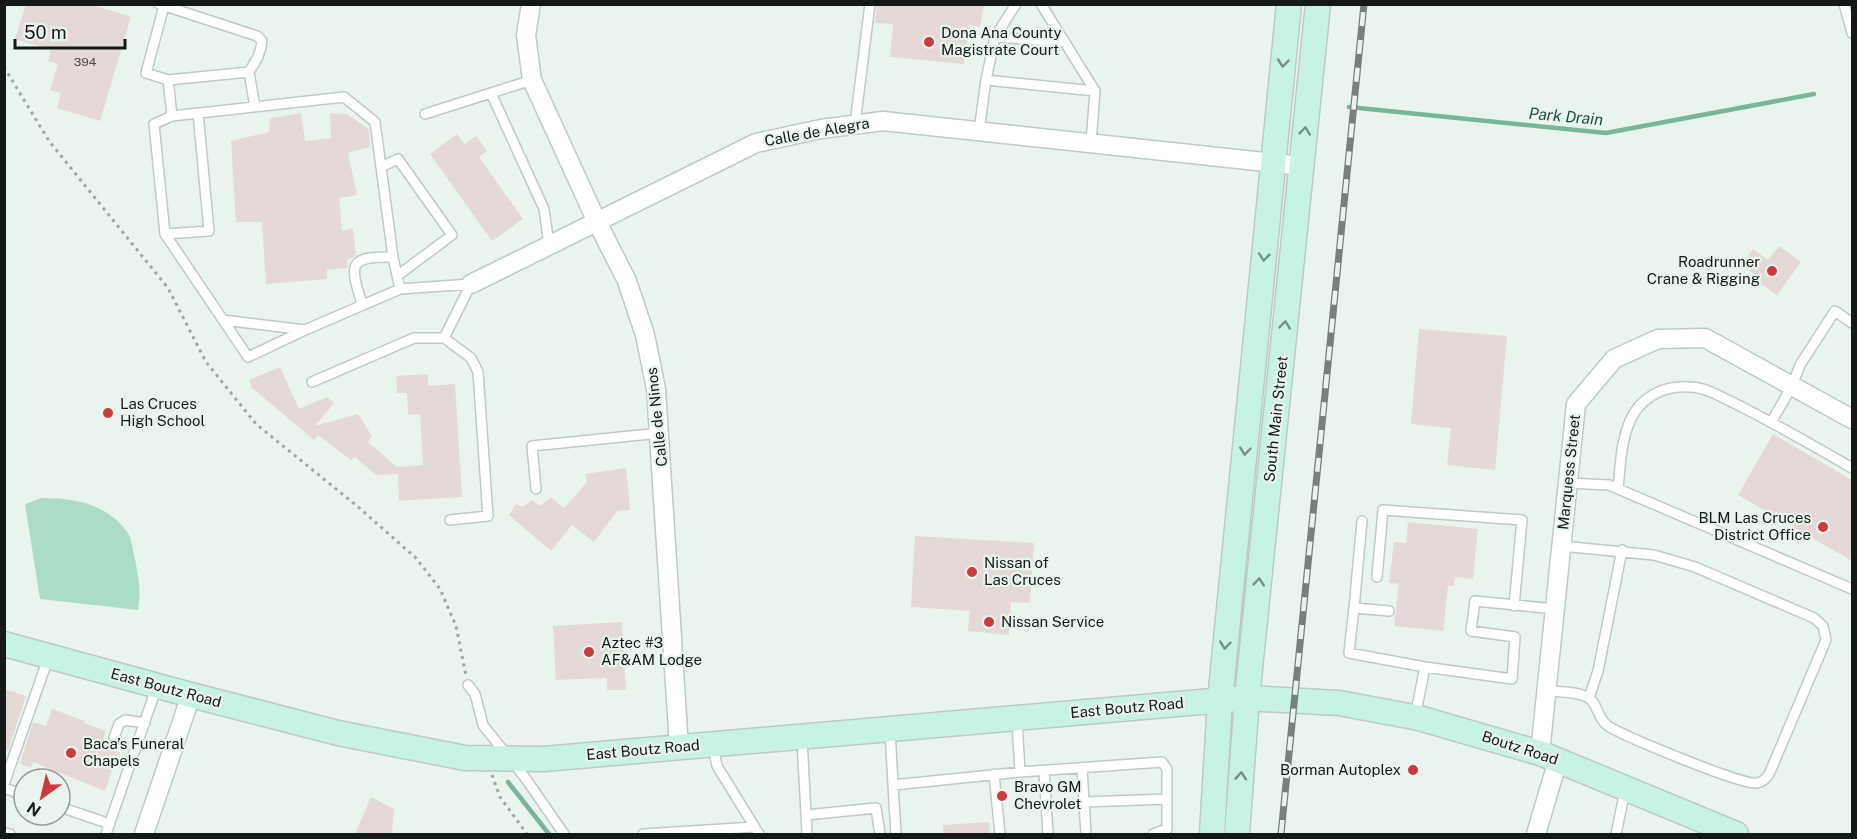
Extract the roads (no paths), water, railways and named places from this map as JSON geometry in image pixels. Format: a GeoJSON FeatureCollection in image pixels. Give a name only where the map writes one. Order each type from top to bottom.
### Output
{"type":"FeatureCollection","features":[{"type":"Feature","properties":{"kind":"main road","name":"South Main Street"},"geometry":{"type":"LineString","coordinates":[[1212,834],[1220,700],[1289,4]]}},
{"type":"Feature","properties":{"kind":"main road","name":"South Main Street"},"geometry":{"type":"LineString","coordinates":[[1237,834],[1247,698],[1318,4]]}},
{"type":"Feature","properties":{"kind":"main road","name":"East Boutz Road"},"geometry":{"type":"LineString","coordinates":[[4,644],[191,696],[338,733],[465,758],[544,759],[1220,700],[1247,698],[1294,700]]}},
{"type":"Feature","properties":{"kind":"main road","name":"Boutz Road"},"geometry":{"type":"LineString","coordinates":[[1294,700],[1339,704],[1415,717],[1549,756],[1736,834]]}},
{"type":"Feature","properties":{"kind":"street","name":"Calle de Ninos"},"geometry":{"type":"LineString","coordinates":[[531,4],[526,35],[532,80],[597,222],[627,281],[645,335],[656,389],[679,747]]}},
{"type":"Feature","properties":{"kind":"street","name":"Calle de Alegra"},"geometry":{"type":"LineString","coordinates":[[471,284],[756,143],[855,124],[883,121],[1302,166]]}},
{"type":"Feature","properties":{"kind":"street","name":"Marquess Street"},"geometry":{"type":"LineString","coordinates":[[1536,834],[1549,756],[1546,691],[1576,404],[1614,359],[1658,339],[1705,339],[1852,419]]}},
{"type":"Feature","properties":{"kind":"street"},"geometry":{"type":"LineString","coordinates":[[144,834],[191,696]]}},
{"type":"Feature","properties":{"kind":"lane"},"geometry":{"type":"LineString","coordinates":[[855,124],[870,4]]}},
{"type":"Feature","properties":{"kind":"lane"},"geometry":{"type":"LineString","coordinates":[[979,131],[995,37],[1016,4]]}},
{"type":"Feature","properties":{"kind":"lane"},"geometry":{"type":"LineString","coordinates":[[1041,4],[1095,91],[1091,143]]}},
{"type":"Feature","properties":{"kind":"lane"},"geometry":{"type":"LineString","coordinates":[[1844,4],[1852,33]]}},
{"type":"Feature","properties":{"kind":"lane"},"geometry":{"type":"LineString","coordinates":[[249,72],[168,80],[146,73],[162,5],[257,36],[262,41],[258,57],[249,72],[255,107]]}},
{"type":"Feature","properties":{"kind":"lane"},"geometry":{"type":"LineString","coordinates":[[995,37],[1065,42]]}},
{"type":"Feature","properties":{"kind":"lane"},"geometry":{"type":"LineString","coordinates":[[168,80],[172,116]]}},
{"type":"Feature","properties":{"kind":"lane"},"geometry":{"type":"LineString","coordinates":[[425,114],[532,80]]}},
{"type":"Feature","properties":{"kind":"lane"},"geometry":{"type":"LineString","coordinates":[[987,81],[1095,91]]}},
{"type":"Feature","properties":{"kind":"lane"},"geometry":{"type":"LineString","coordinates":[[491,93],[544,209],[549,245]]}},
{"type":"Feature","properties":{"kind":"lane"},"geometry":{"type":"LineString","coordinates":[[400,289],[393,257],[375,122],[344,97],[172,116],[154,124],[165,234],[248,357],[362,304],[400,289],[471,284]]}},
{"type":"Feature","properties":{"kind":"lane"},"geometry":{"type":"LineString","coordinates":[[165,234],[209,231],[198,113]]}},
{"type":"Feature","properties":{"kind":"lane"},"geometry":{"type":"LineString","coordinates":[[381,167],[398,159],[452,235],[397,276]]}},
{"type":"Feature","properties":{"kind":"lane"},"geometry":{"type":"LineString","coordinates":[[362,304],[352,273],[356,264],[368,257],[393,257]]}},
{"type":"Feature","properties":{"kind":"lane"},"geometry":{"type":"LineString","coordinates":[[444,338],[471,284]]}},
{"type":"Feature","properties":{"kind":"lane"},"geometry":{"type":"LineString","coordinates":[[1772,422],[1792,386],[1800,365],[1835,311],[1852,323]]}},
{"type":"Feature","properties":{"kind":"lane"},"geometry":{"type":"LineString","coordinates":[[223,320],[305,330]]}},
{"type":"Feature","properties":{"kind":"lane"},"geometry":{"type":"LineString","coordinates":[[312,382],[414,338],[444,338],[471,358],[478,372],[488,516],[450,520]]}},
{"type":"Feature","properties":{"kind":"lane"},"geometry":{"type":"LineString","coordinates":[[1618,489],[1628,424],[1639,406],[1652,395],[1667,388],[1690,387],[1707,390],[1772,422],[1852,468]]}},
{"type":"Feature","properties":{"kind":"lane"},"geometry":{"type":"LineString","coordinates":[[537,489],[532,446],[660,434]]}},
{"type":"Feature","properties":{"kind":"lane"},"geometry":{"type":"LineString","coordinates":[[1568,483],[1609,485],[1852,589]]}},
{"type":"Feature","properties":{"kind":"lane"},"geometry":{"type":"LineString","coordinates":[[1377,577],[1383,510],[1522,520],[1514,606]]}},
{"type":"Feature","properties":{"kind":"lane"},"geometry":{"type":"LineString","coordinates":[[1362,521],[1349,653],[1425,667],[1512,679],[1515,637],[1471,631],[1474,601],[1555,609]]}},
{"type":"Feature","properties":{"kind":"lane"},"geometry":{"type":"LineString","coordinates":[[1546,691],[1579,694],[1589,698],[1606,725],[1736,780],[1755,784],[1766,779],[1770,772],[1826,640],[1823,626],[1814,618],[1695,567],[1654,555],[1622,550],[1561,546]]}},
{"type":"Feature","properties":{"kind":"lane"},"geometry":{"type":"LineString","coordinates":[[1589,698],[1598,671],[1622,550]]}},
{"type":"Feature","properties":{"kind":"lane"},"geometry":{"type":"LineString","coordinates":[[1354,608],[1389,611]]}},
{"type":"Feature","properties":{"kind":"lane"},"geometry":{"type":"LineString","coordinates":[[4,786],[49,656]]}},
{"type":"Feature","properties":{"kind":"lane"},"geometry":{"type":"LineString","coordinates":[[1415,717],[1425,667]]}},
{"type":"Feature","properties":{"kind":"lane"},"geometry":{"type":"LineString","coordinates":[[468,685],[475,694],[483,725],[498,759],[526,779],[564,834]]}},
{"type":"Feature","properties":{"kind":"lane"},"geometry":{"type":"LineString","coordinates":[[106,834],[157,686]]}},
{"type":"Feature","properties":{"kind":"lane"},"geometry":{"type":"LineString","coordinates":[[1017,718],[1020,772]]}},
{"type":"Feature","properties":{"kind":"lane"},"geometry":{"type":"LineString","coordinates":[[114,738],[119,724],[125,720],[145,723]]}},
{"type":"Feature","properties":{"kind":"lane"},"geometry":{"type":"LineString","coordinates":[[890,729],[896,834]]}},
{"type":"Feature","properties":{"kind":"lane"},"geometry":{"type":"LineString","coordinates":[[802,736],[807,834]]}},
{"type":"Feature","properties":{"kind":"lane"},"geometry":{"type":"LineString","coordinates":[[713,744],[717,766],[757,831]]}},
{"type":"Feature","properties":{"kind":"lane"},"geometry":{"type":"LineString","coordinates":[[893,785],[994,774],[1162,762],[1167,769],[1167,828],[1153,834]]}},
{"type":"Feature","properties":{"kind":"lane"},"geometry":{"type":"LineString","coordinates":[[1082,768],[1086,834]]}},
{"type":"Feature","properties":{"kind":"lane"},"geometry":{"type":"LineString","coordinates":[[1044,771],[1048,834]]}},
{"type":"Feature","properties":{"kind":"lane"},"geometry":{"type":"LineString","coordinates":[[994,774],[1000,834]]}},
{"type":"Feature","properties":{"kind":"lane"},"geometry":{"type":"LineString","coordinates":[[1616,834],[1626,789]]}},
{"type":"Feature","properties":{"kind":"lane"},"geometry":{"type":"LineString","coordinates":[[1084,802],[1167,799]]}},
{"type":"Feature","properties":{"kind":"lane"},"geometry":{"type":"LineString","coordinates":[[806,815],[876,808],[880,834]]}},
{"type":"Feature","properties":{"kind":"lane"},"geometry":{"type":"LineString","coordinates":[[72,811],[110,824]]}},
{"type":"Feature","properties":{"kind":"lane"},"geometry":{"type":"LineString","coordinates":[[643,834],[757,831]]}},
{"type":"Feature","properties":{"kind":"lane"},"geometry":{"type":"LineString","coordinates":[[4,833],[9,834]]}},
{"type":"Feature","properties":{"kind":"waterway","name":"Park Drain"},"geometry":{"type":"LineString","coordinates":[[1349,107],[1606,133],[1814,94]]}},
{"type":"Feature","properties":{"kind":"waterway"},"geometry":{"type":"LineString","coordinates":[[508,782],[549,834]]}},
{"type":"Feature","properties":{"kind":"railway"},"geometry":{"type":"LineString","coordinates":[[1281,834],[1364,4]]}},
{"type":"Feature","properties":{"kind":"place","name":"Dona Ana County Magistrate Court"},"geometry":{"type":"Point","coordinates":[929,42]}},
{"type":"Feature","properties":{"kind":"place","name":"Roadrunner Crane & Rigging"},"geometry":{"type":"Point","coordinates":[1772,271]}},
{"type":"Feature","properties":{"kind":"place","name":"Las Cruces High School"},"geometry":{"type":"Point","coordinates":[108,413]}},
{"type":"Feature","properties":{"kind":"place","name":"BLM Las Cruces District Office"},"geometry":{"type":"Point","coordinates":[1823,527]}},
{"type":"Feature","properties":{"kind":"place","name":"Nissan of Las Cruces"},"geometry":{"type":"Point","coordinates":[972,572]}},
{"type":"Feature","properties":{"kind":"place","name":"Nissan Service"},"geometry":{"type":"Point","coordinates":[989,622]}},
{"type":"Feature","properties":{"kind":"place","name":"Aztec #3 AF&AM Lodge"},"geometry":{"type":"Point","coordinates":[589,652]}},
{"type":"Feature","properties":{"kind":"place","name":"Baca’s Funeral Chapels"},"geometry":{"type":"Point","coordinates":[71,753]}},
{"type":"Feature","properties":{"kind":"place","name":"Borman Autoplex"},"geometry":{"type":"Point","coordinates":[1413,770]}},
{"type":"Feature","properties":{"kind":"place","name":"Bravo GM Chevrolet"},"geometry":{"type":"Point","coordinates":[1002,796]}}]}
